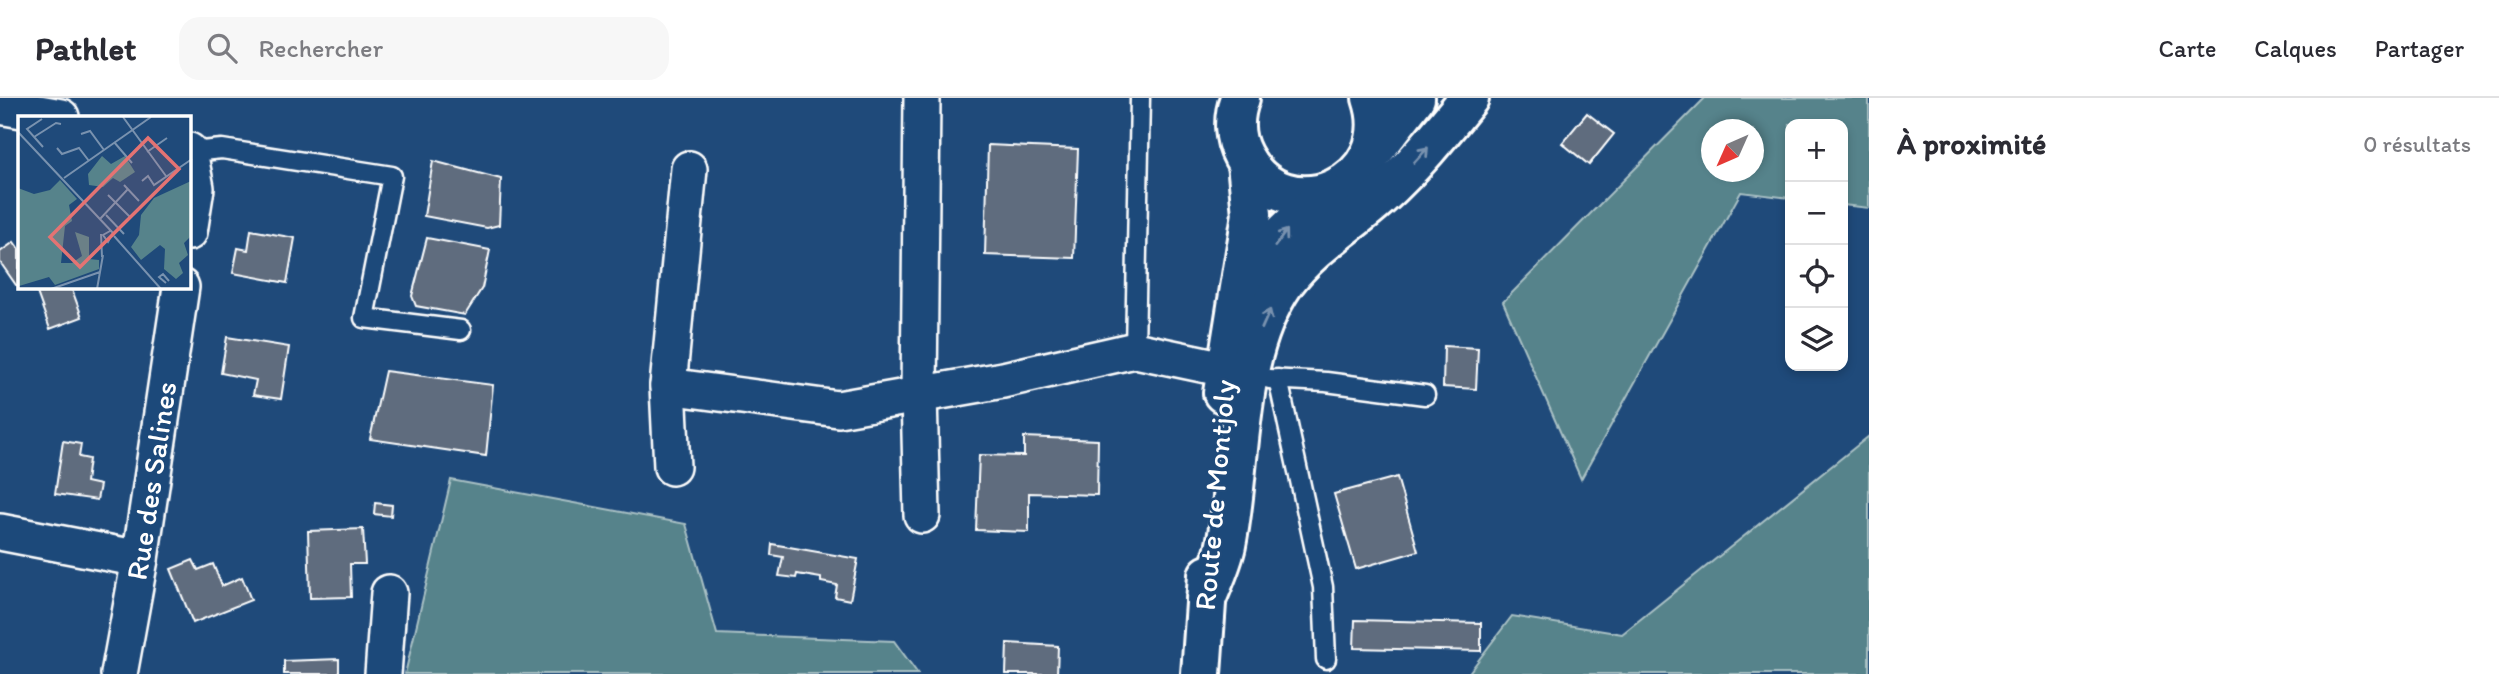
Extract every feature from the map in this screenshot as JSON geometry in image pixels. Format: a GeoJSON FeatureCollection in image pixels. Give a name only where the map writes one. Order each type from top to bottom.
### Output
{"type":"FeatureCollection","features":[{"type":"Feature","properties":{"kind":"main road"},"geometry":{"type":"LineString","coordinates":[[1240,98],[1235,117],[1235,134],[1247,163],[1273,188],[1308,196],[1326,193]]}},
{"type":"Feature","properties":{"kind":"main road"},"geometry":{"type":"LineString","coordinates":[[1371,155],[1377,137],[1378,118],[1372,98]]}},
{"type":"Feature","properties":{"kind":"main road","name":"Route de Montjoly"},"geometry":{"type":"LineString","coordinates":[[1234,317],[1285,232],[1326,193],[1352,178],[1415,98]]}},
{"type":"Feature","properties":{"kind":"main road"},"geometry":{"type":"LineString","coordinates":[[1250,375],[1259,335],[1285,282],[1314,250],[1396,182],[1469,98]]}},
{"type":"Feature","properties":{"kind":"main road","name":"Route de Montjoly"},"geometry":{"type":"LineString","coordinates":[[1202,674],[1206,600],[1225,549],[1250,375],[1234,317],[1252,214],[1247,163]]}},
{"type":"Feature","properties":{"kind":"street"},"geometry":{"type":"LineString","coordinates":[[922,98],[919,394],[922,515]]}},
{"type":"Feature","properties":{"kind":"street"},"geometry":{"type":"LineString","coordinates":[[0,107],[55,116]]}},
{"type":"Feature","properties":{"kind":"street"},"geometry":{"type":"LineString","coordinates":[[191,157],[196,188],[191,219]]}},
{"type":"Feature","properties":{"kind":"street"},"geometry":{"type":"LineString","coordinates":[[672,467],[668,386],[689,169]]}},
{"type":"Feature","properties":{"kind":"street","name":"Rue des Salines"},"geometry":{"type":"LineString","coordinates":[[119,674],[140,559],[181,289]]}},
{"type":"Feature","properties":{"kind":"street"},"geometry":{"type":"LineString","coordinates":[[668,386],[838,410],[1003,380],[1135,350],[1250,375]]}},
{"type":"Feature","properties":{"kind":"street"},"geometry":{"type":"LineString","coordinates":[[0,532],[140,559]]}},
{"type":"Feature","properties":{"kind":"street"},"geometry":{"type":"LineString","coordinates":[[383,674],[388,593]]}},
{"type":"Feature","properties":{"kind":"lane"},"geometry":{"type":"LineString","coordinates":[[1135,350],[1140,98]]}},
{"type":"Feature","properties":{"kind":"lane"},"geometry":{"type":"LineString","coordinates":[[191,151],[222,149],[392,176],[364,318],[461,330]]}},
{"type":"Feature","properties":{"kind":"lane"},"geometry":{"type":"LineString","coordinates":[[1325,659],[1323,587],[1250,375],[1424,395]]}},
{"type":"Feature","properties":{"kind":"green space"},"geometry":{"type":"Polygon","coordinates":[[[1705,98],[1869,98],[1869,208],[1848,206],[1848,119],[1785,119],[1785,197],[1741,192],[1581,479],[1503,302],[1705,98]]]}},
{"type":"Feature","properties":{"kind":"green space"},"geometry":{"type":"Polygon","coordinates":[[[1869,436],[1869,674],[1468,674],[1512,616],[1622,634],[1869,436]]]}},
{"type":"Feature","properties":{"kind":"green space"},"geometry":{"type":"Polygon","coordinates":[[[451,480],[686,524],[717,634],[894,641],[918,674],[405,674],[451,480]]]}},
{"type":"Feature","properties":{"kind":"building"},"geometry":{"type":"Polygon","coordinates":[[[1587,113],[1614,134],[1589,165],[1562,143],[1587,113]]]}},
{"type":"Feature","properties":{"kind":"building"},"geometry":{"type":"Polygon","coordinates":[[[988,145],[1078,149],[1074,258],[985,255],[988,145]]]}},
{"type":"Feature","properties":{"kind":"building"},"geometry":{"type":"Polygon","coordinates":[[[433,161],[501,179],[499,225],[487,228],[424,216],[433,161]]]}},
{"type":"Feature","properties":{"kind":"building"},"geometry":{"type":"Polygon","coordinates":[[[251,230],[295,238],[287,283],[233,273],[238,248],[248,250],[251,230]]]}},
{"type":"Feature","properties":{"kind":"building"},"geometry":{"type":"Polygon","coordinates":[[[427,238],[490,250],[482,288],[465,315],[416,306],[412,296],[427,238]]]}},
{"type":"Feature","properties":{"kind":"building"},"geometry":{"type":"Polygon","coordinates":[[[14,242],[18,248],[18,285],[0,262],[0,252],[14,242]]]}},
{"type":"Feature","properties":{"kind":"building"},"geometry":{"type":"Polygon","coordinates":[[[36,289],[72,289],[82,317],[50,329],[36,289]]]}},
{"type":"Feature","properties":{"kind":"building"},"geometry":{"type":"Polygon","coordinates":[[[227,337],[289,347],[281,399],[253,395],[256,380],[221,373],[227,337]]]}},
{"type":"Feature","properties":{"kind":"building"},"geometry":{"type":"Polygon","coordinates":[[[1444,346],[1478,348],[1476,389],[1443,387],[1444,346]]]}},
{"type":"Feature","properties":{"kind":"building"},"geometry":{"type":"Polygon","coordinates":[[[385,371],[493,385],[486,456],[370,439],[385,371]]]}},
{"type":"Feature","properties":{"kind":"building"},"geometry":{"type":"Polygon","coordinates":[[[1024,437],[1098,440],[1097,495],[1029,493],[1029,532],[976,530],[979,455],[1024,456],[1024,437]]]}},
{"type":"Feature","properties":{"kind":"building"},"geometry":{"type":"Polygon","coordinates":[[[63,441],[81,444],[79,457],[89,459],[86,482],[100,485],[97,500],[55,494],[63,441]]]}},
{"type":"Feature","properties":{"kind":"building"},"geometry":{"type":"Polygon","coordinates":[[[1397,477],[1418,551],[1356,569],[1334,494],[1397,477]]]}},
{"type":"Feature","properties":{"kind":"building"},"geometry":{"type":"Polygon","coordinates":[[[375,503],[392,505],[391,516],[374,514],[375,503]]]}},
{"type":"Feature","properties":{"kind":"building"},"geometry":{"type":"Polygon","coordinates":[[[363,529],[365,564],[350,564],[351,597],[310,598],[308,531],[363,529]]]}},
{"type":"Feature","properties":{"kind":"building"},"geometry":{"type":"Polygon","coordinates":[[[772,544],[858,559],[850,600],[835,597],[837,585],[821,582],[821,578],[797,574],[796,578],[779,576],[783,557],[771,555],[772,544]]]}},
{"type":"Feature","properties":{"kind":"building"},"geometry":{"type":"Polygon","coordinates":[[[193,560],[198,570],[213,564],[222,586],[242,577],[251,600],[193,623],[171,569],[193,560]]]}},
{"type":"Feature","properties":{"kind":"building"},"geometry":{"type":"Polygon","coordinates":[[[1355,620],[1481,623],[1481,651],[1354,648],[1355,620]]]}},
{"type":"Feature","properties":{"kind":"building"},"geometry":{"type":"Polygon","coordinates":[[[1007,643],[1058,646],[1057,674],[1006,674],[1007,643]]]}},
{"type":"Feature","properties":{"kind":"building"},"geometry":{"type":"Polygon","coordinates":[[[339,659],[339,674],[284,674],[284,661],[339,659]]]}}]}
